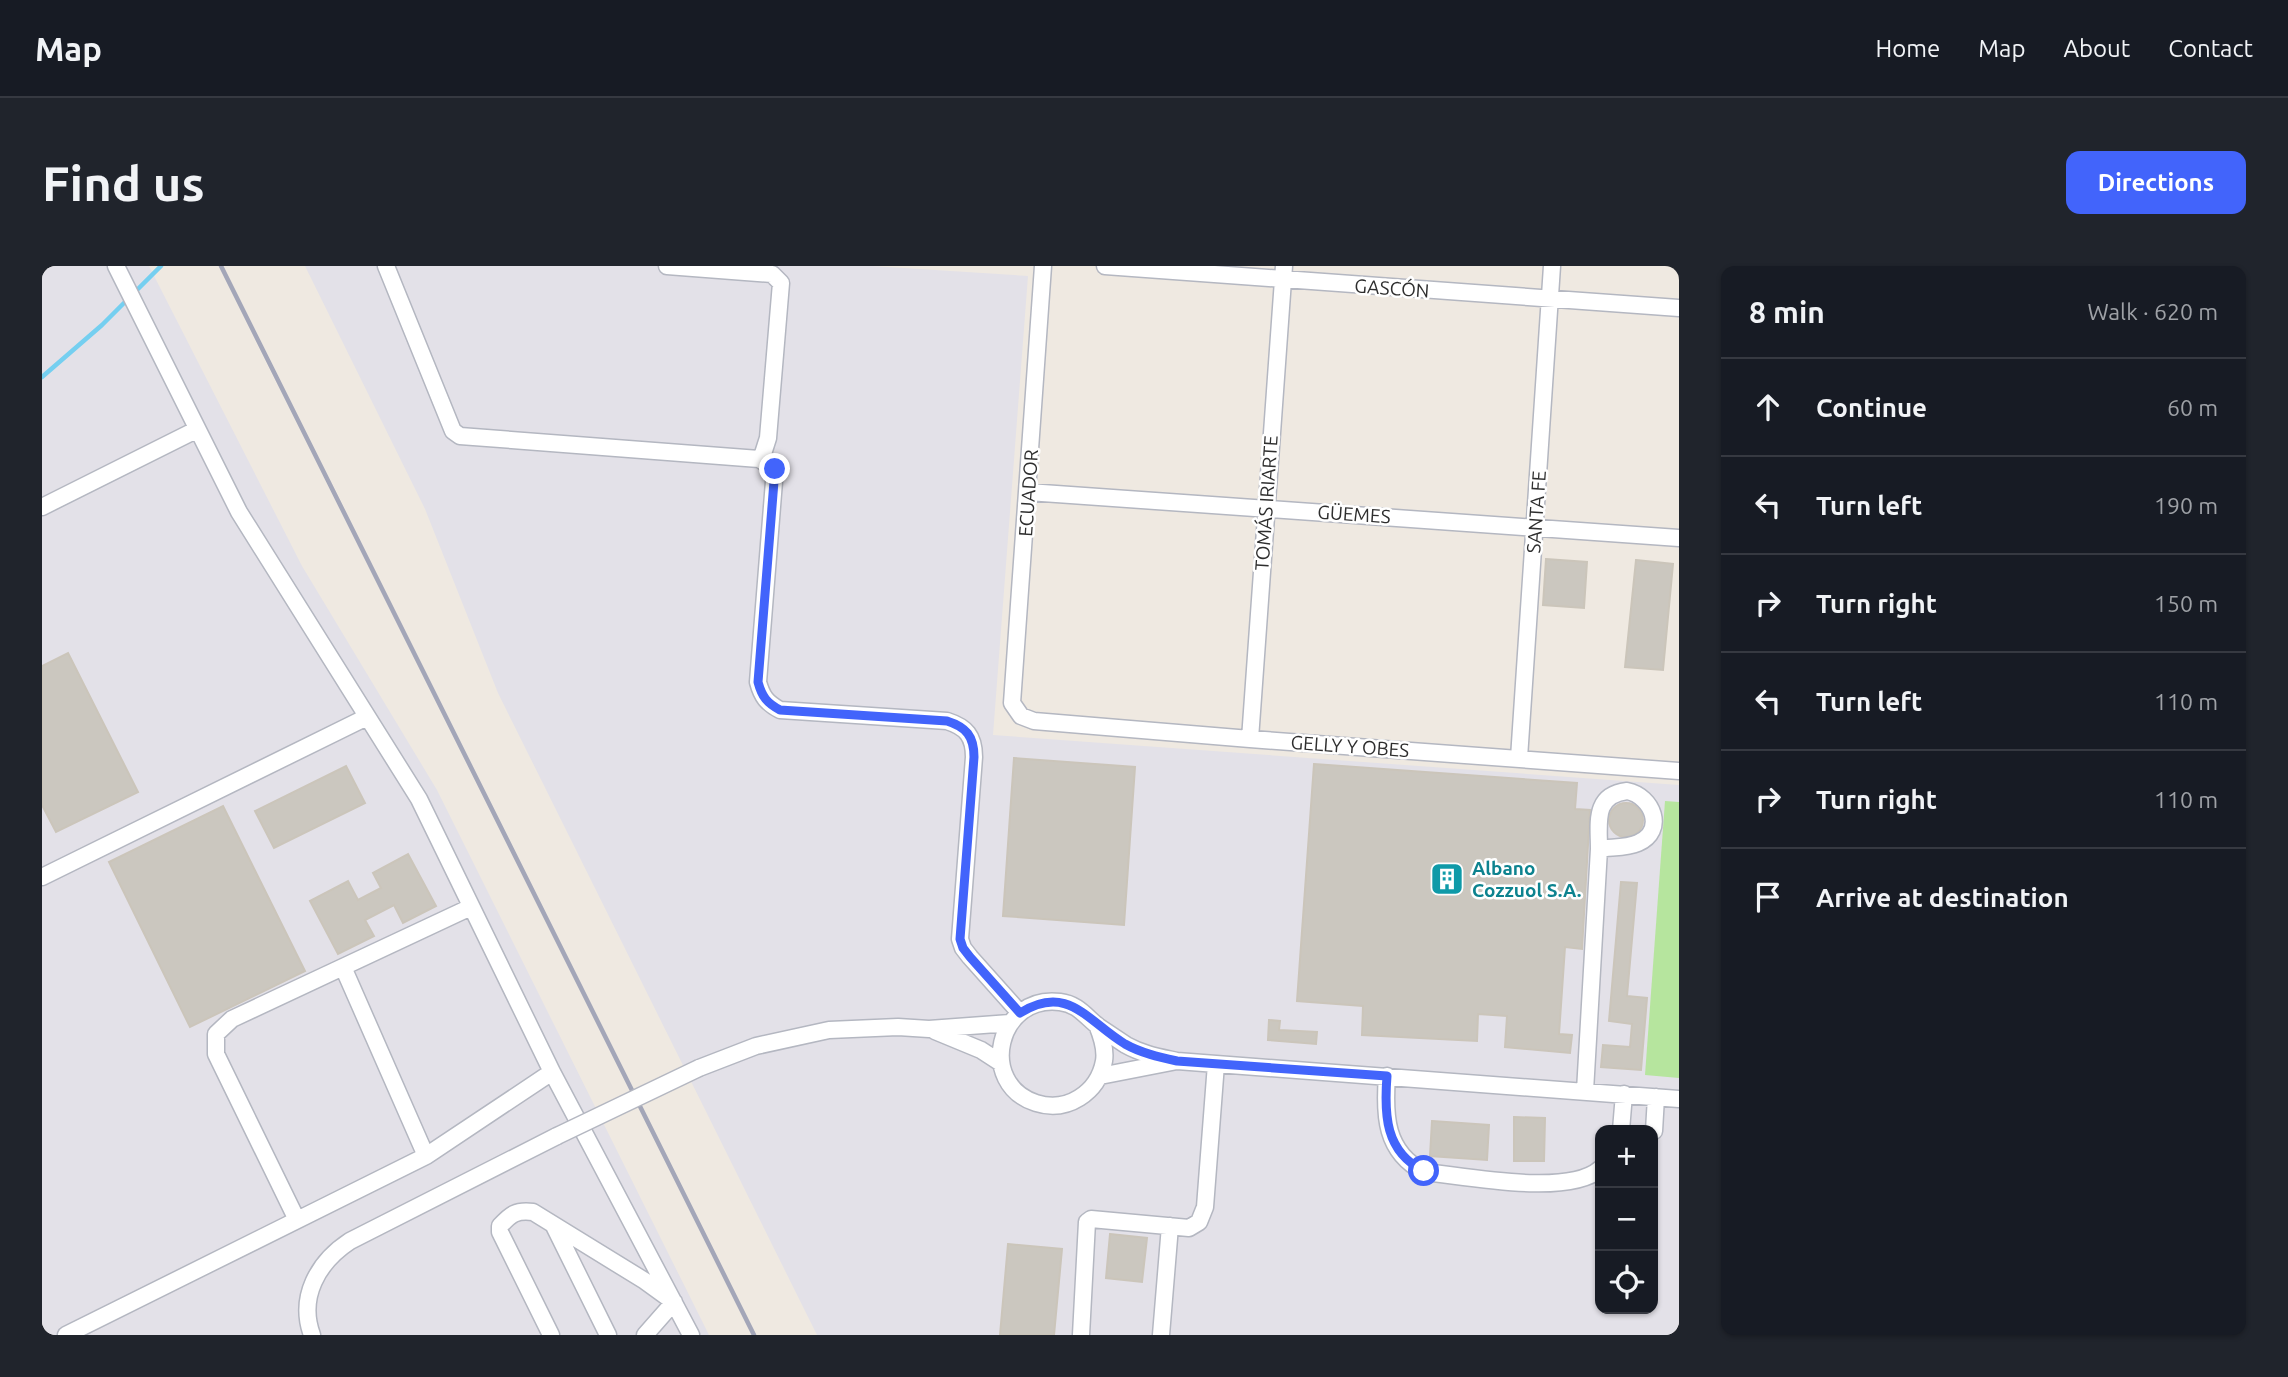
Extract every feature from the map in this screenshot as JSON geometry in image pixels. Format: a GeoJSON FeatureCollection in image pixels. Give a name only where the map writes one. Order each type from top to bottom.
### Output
{"type":"FeatureCollection","features":[{"type":"Feature","properties":{"kind":"street"},"geometry":{"type":"LineString","coordinates":[[386,266],[453,431],[460,436],[761,460],[775,469],[758,682],[762,695],[780,710],[947,721],[961,726],[970,734],[974,757],[960,939],[963,948],[1015,1018]]}},
{"type":"Feature","properties":{"kind":"street"},"geometry":{"type":"LineString","coordinates":[[667,266],[772,274],[781,283],[768,438],[761,460]]}},
{"type":"Feature","properties":{"kind":"street","name":"ECUADOR"},"geometry":{"type":"LineString","coordinates":[[1021,716],[1012,703],[1043,266]]}},
{"type":"Feature","properties":{"kind":"street","name":"GASCÓN"},"geometry":{"type":"LineString","coordinates":[[1105,266],[1283,273],[1550,300],[1679,308]]}},
{"type":"Feature","properties":{"kind":"street","name":"SANTA FE"},"geometry":{"type":"LineString","coordinates":[[1518,758],[1552,266]]}},
{"type":"Feature","properties":{"kind":"street"},"geometry":{"type":"LineString","coordinates":[[118,270],[239,512],[419,799],[552,1072],[691,1335]]}},
{"type":"Feature","properties":{"kind":"street","name":"TOMÁS IRIARTE"},"geometry":{"type":"LineString","coordinates":[[1250,739],[1283,273]]}},
{"type":"Feature","properties":{"kind":"street"},"geometry":{"type":"LineString","coordinates":[[42,507],[196,430]]}},
{"type":"Feature","properties":{"kind":"street","name":"GÜEMES"},"geometry":{"type":"LineString","coordinates":[[1028,492],[1679,538]]}},
{"type":"Feature","properties":{"kind":"street","name":"GELLY Y OBES"},"geometry":{"type":"LineString","coordinates":[[1021,716],[1034,721],[1679,771]]}},
{"type":"Feature","properties":{"kind":"street"},"geometry":{"type":"LineString","coordinates":[[42,877],[368,717]]}},
{"type":"Feature","properties":{"kind":"street"},"geometry":{"type":"LineString","coordinates":[[1585,1091],[1599,849]]}},
{"type":"Feature","properties":{"kind":"street"},"geometry":{"type":"LineString","coordinates":[[297,1220],[216,1054],[216,1034],[232,1019],[471,907]]}},
{"type":"Feature","properties":{"kind":"street"},"geometry":{"type":"LineString","coordinates":[[343,967],[426,1156]]}},
{"type":"Feature","properties":{"kind":"street"},"geometry":{"type":"LineString","coordinates":[[1097,1025],[1104,1042],[1105,1059],[1100,1076],[1093,1087],[1072,1102],[1046,1105],[1022,1096],[1005,1076],[1000,1049],[1003,1035],[1015,1018],[1032,1005],[1061,1002],[1075,1006],[1127,1045],[1145,1054],[1177,1061],[1679,1098]]}},
{"type":"Feature","properties":{"kind":"street"},"geometry":{"type":"LineString","coordinates":[[312,1335],[307,1322],[307,1307],[317,1275],[333,1252],[557,1136],[699,1068],[756,1046],[829,1030],[898,1027],[929,1029],[1015,1018]]}},
{"type":"Feature","properties":{"kind":"street"},"geometry":{"type":"LineString","coordinates":[[929,1029],[981,1050],[1001,1063]]}},
{"type":"Feature","properties":{"kind":"street"},"geometry":{"type":"LineString","coordinates":[[1100,1076],[1177,1061]]}},
{"type":"Feature","properties":{"kind":"street"},"geometry":{"type":"LineString","coordinates":[[1081,1335],[1087,1222],[1091,1219],[1189,1228],[1199,1222],[1205,1207],[1216,1064]]}},
{"type":"Feature","properties":{"kind":"street"},"geometry":{"type":"LineString","coordinates":[[66,1335],[426,1156],[552,1072]]}},
{"type":"Feature","properties":{"kind":"street"},"geometry":{"type":"LineString","coordinates":[[1387,1076],[1385,1106],[1390,1135],[1412,1166],[1424,1171],[1552,1184],[1580,1180],[1595,1173]]}},
{"type":"Feature","properties":{"kind":"street"},"geometry":{"type":"LineString","coordinates":[[1621,1125],[1624,1094]]}},
{"type":"Feature","properties":{"kind":"street"},"geometry":{"type":"LineString","coordinates":[[1654,1125],[1656,1097]]}},
{"type":"Feature","properties":{"kind":"street"},"geometry":{"type":"LineString","coordinates":[[551,1335],[500,1232],[500,1226],[520,1210],[533,1212],[674,1302]]}},
{"type":"Feature","properties":{"kind":"street"},"geometry":{"type":"LineString","coordinates":[[554,1226],[608,1335]]}},
{"type":"Feature","properties":{"kind":"street"},"geometry":{"type":"LineString","coordinates":[[1161,1335],[1170,1226]]}},
{"type":"Feature","properties":{"kind":"street"},"geometry":{"type":"LineString","coordinates":[[645,1335],[674,1302]]}},
{"type":"Feature","properties":{"kind":"shaded area"},"geometry":{"type":"Polygon","coordinates":[[[42,266],[149,266],[302,566],[437,790],[709,1335],[42,1335],[42,266]]]}},
{"type":"Feature","properties":{"kind":"shaded area"},"geometry":{"type":"Polygon","coordinates":[[[305,266],[872,266],[1028,276],[993,735],[1679,785],[1679,1335],[817,1335],[498,693],[425,509],[305,266]]]}},
{"type":"Feature","properties":{"kind":"green space"},"geometry":{"type":"Polygon","coordinates":[[[1665,801],[1679,802],[1679,1078],[1645,1075],[1665,801]]]}},
{"type":"Feature","properties":{"kind":"building"},"geometry":{"type":"Polygon","coordinates":[[[1546,559],[1587,562],[1584,608],[1543,605],[1546,559]]]}},
{"type":"Feature","properties":{"kind":"building"},"geometry":{"type":"Polygon","coordinates":[[[1636,560],[1673,564],[1663,670],[1625,667],[1636,560]]]}},
{"type":"Feature","properties":{"kind":"building"},"geometry":{"type":"Polygon","coordinates":[[[68,653],[138,792],[56,832],[42,805],[42,666],[68,653]]]}},
{"type":"Feature","properties":{"kind":"building"},"geometry":{"type":"Polygon","coordinates":[[[1014,758],[1135,767],[1124,925],[1003,916],[1014,758]]]}},
{"type":"Feature","properties":{"kind":"building","name":"Albano Cozzuol S.A."},"geometry":{"type":"Polygon","coordinates":[[[1314,764],[1577,783],[1575,809],[1590,810],[1582,949],[1565,947],[1559,1034],[1572,1035],[1570,1053],[1505,1047],[1507,1016],[1478,1014],[1477,1041],[1362,1035],[1363,1006],[1297,1001],[1314,764]]]}},
{"type":"Feature","properties":{"kind":"building"},"geometry":{"type":"Polygon","coordinates":[[[346,766],[365,803],[274,848],[255,811],[346,766]]]}},
{"type":"Feature","properties":{"kind":"building"},"geometry":{"type":"Polygon","coordinates":[[[1626,803],[1638,808],[1643,820],[1638,832],[1626,837],[1614,832],[1609,820],[1614,808],[1626,803]]]}},
{"type":"Feature","properties":{"kind":"building"},"geometry":{"type":"Polygon","coordinates":[[[223,806],[305,971],[190,1027],[109,862],[223,806]]]}},
{"type":"Feature","properties":{"kind":"building"},"geometry":{"type":"Polygon","coordinates":[[[408,854],[436,906],[403,923],[394,905],[365,920],[374,936],[338,954],[310,901],[348,881],[358,900],[381,888],[373,873],[408,854]]]}},
{"type":"Feature","properties":{"kind":"building"},"geometry":{"type":"Polygon","coordinates":[[[1621,882],[1637,883],[1627,996],[1647,998],[1641,1070],[1601,1067],[1603,1045],[1630,1047],[1632,1024],[1609,1021],[1621,882]]]}},
{"type":"Feature","properties":{"kind":"building"},"geometry":{"type":"Polygon","coordinates":[[[1269,1020],[1280,1021],[1279,1030],[1317,1032],[1316,1044],[1268,1040],[1269,1020]]]}},
{"type":"Feature","properties":{"kind":"building"},"geometry":{"type":"Polygon","coordinates":[[[1514,1117],[1545,1118],[1544,1161],[1514,1161],[1514,1117]]]}},
{"type":"Feature","properties":{"kind":"building"},"geometry":{"type":"Polygon","coordinates":[[[1432,1121],[1489,1125],[1487,1160],[1430,1156],[1432,1121]]]}},
{"type":"Feature","properties":{"kind":"building"},"geometry":{"type":"Polygon","coordinates":[[[1110,1234],[1147,1238],[1142,1282],[1106,1278],[1110,1234]]]}},
{"type":"Feature","properties":{"kind":"building"},"geometry":{"type":"Polygon","coordinates":[[[1008,1244],[1062,1249],[1054,1335],[1000,1335],[1008,1244]]]}},
{"type":"Feature","properties":{"kind":"waterway"},"geometry":{"type":"LineString","coordinates":[[42,377],[102,325],[161,266]]}},
{"type":"Feature","properties":{"kind":"railway"},"geometry":{"type":"LineString","coordinates":[[221,266],[754,1335]]}},
{"type":"Feature","properties":{"kind":"place","name":"Albano Cozzuol S.A."},"geometry":{"type":"Point","coordinates":[1447,879]}},
{"type":"Feature","properties":{"kind":"route"},"geometry":{"type":"LineString","coordinates":[[775,469],[758,682],[762,695],[780,710],[947,721],[961,726],[970,734],[974,757],[960,939],[970,957],[1020,1013],[1032,1005],[1046,1002],[1075,1006],[1127,1045],[1145,1054],[1177,1061],[1387,1076],[1385,1106],[1390,1135],[1412,1166],[1424,1171]]}}]}
